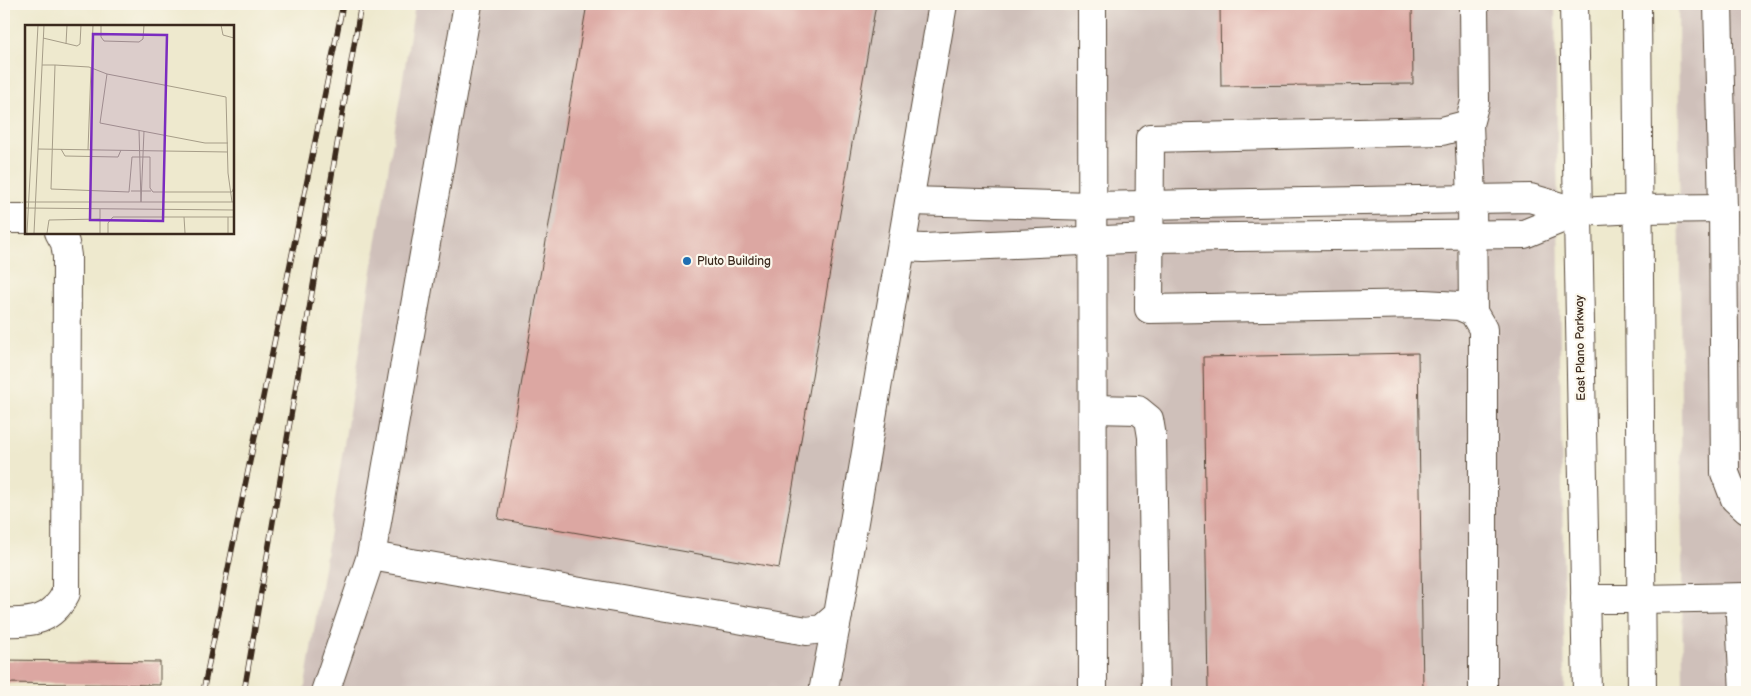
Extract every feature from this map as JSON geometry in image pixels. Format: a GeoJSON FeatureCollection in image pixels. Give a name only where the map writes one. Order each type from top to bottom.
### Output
{"type":"FeatureCollection","features":[{"type":"Feature","properties":{"kind":"main road"},"geometry":{"type":"LineString","coordinates":[[325,692],[371,556],[468,4]]}},
{"type":"Feature","properties":{"kind":"main road"},"geometry":{"type":"LineString","coordinates":[[823,692],[944,4]]}},
{"type":"Feature","properties":{"kind":"main road"},"geometry":{"type":"LineString","coordinates":[[1092,4],[1093,692]]}},
{"type":"Feature","properties":{"kind":"main road"},"geometry":{"type":"LineString","coordinates":[[1474,4],[1475,102],[1469,124],[1473,312],[1483,329],[1483,692]]}},
{"type":"Feature","properties":{"kind":"main road","name":"East Plano Parkway"},"geometry":{"type":"LineString","coordinates":[[1574,4],[1587,692]]}},
{"type":"Feature","properties":{"kind":"main road"},"geometry":{"type":"LineString","coordinates":[[1637,4],[1642,692]]}},
{"type":"Feature","properties":{"kind":"main road"},"geometry":{"type":"LineString","coordinates":[[1718,4],[1723,208],[1725,473],[1735,499],[1747,510]]}},
{"type":"Feature","properties":{"kind":"main road"},"geometry":{"type":"LineString","coordinates":[[1469,124],[1442,131],[1150,138],[1149,309],[1424,304],[1459,306],[1473,312]]}},
{"type":"Feature","properties":{"kind":"main road"},"geometry":{"type":"LineString","coordinates":[[910,201],[1092,206],[1530,198],[1578,212],[1723,208]]}},
{"type":"Feature","properties":{"kind":"main road"},"geometry":{"type":"LineString","coordinates":[[902,247],[924,248],[1149,238],[1524,234],[1578,212]]}},
{"type":"Feature","properties":{"kind":"main road"},"geometry":{"type":"LineString","coordinates":[[4,219],[25,219]]}},
{"type":"Feature","properties":{"kind":"main road"},"geometry":{"type":"LineString","coordinates":[[4,622],[27,623],[46,616],[62,600],[66,593],[67,256],[65,243],[60,234]]}},
{"type":"Feature","properties":{"kind":"main road"},"geometry":{"type":"LineString","coordinates":[[1092,409],[1138,410],[1150,419],[1152,437],[1156,692]]}},
{"type":"Feature","properties":{"kind":"main road"},"geometry":{"type":"LineString","coordinates":[[371,556],[807,631],[822,629],[838,615]]}},
{"type":"Feature","properties":{"kind":"main road"},"geometry":{"type":"LineString","coordinates":[[1585,599],[1743,598],[1744,692]]}},
{"type":"Feature","properties":{"kind":"shaded area"},"geometry":{"type":"Polygon","coordinates":[[[415,4],[1555,4],[1565,692],[304,692],[415,4]]]}},
{"type":"Feature","properties":{"kind":"shaded area"},"geometry":{"type":"Polygon","coordinates":[[[1678,4],[1747,4],[1747,692],[1683,692],[1678,4]]]}},
{"type":"Feature","properties":{"kind":"building","name":"Pluto Building"},"geometry":{"type":"Polygon","coordinates":[[[587,4],[876,4],[779,568],[498,519],[587,4]]]}},
{"type":"Feature","properties":{"kind":"building"},"geometry":{"type":"Polygon","coordinates":[[[1220,4],[1412,4],[1413,84],[1221,86],[1220,4]]]}},
{"type":"Feature","properties":{"kind":"building"},"geometry":{"type":"Polygon","coordinates":[[[1418,353],[1423,692],[1208,692],[1203,357],[1418,353]]]}},
{"type":"Feature","properties":{"kind":"building"},"geometry":{"type":"Polygon","coordinates":[[[4,660],[160,662],[160,685],[4,683],[4,660]]]}},
{"type":"Feature","properties":{"kind":"railway"},"geometry":{"type":"LineString","coordinates":[[203,692],[343,4]]}},
{"type":"Feature","properties":{"kind":"railway"},"geometry":{"type":"LineString","coordinates":[[244,692],[361,4]]}},
{"type":"Feature","properties":{"kind":"place","name":"Pluto Building"},"geometry":{"type":"Point","coordinates":[687,261]}}]}
